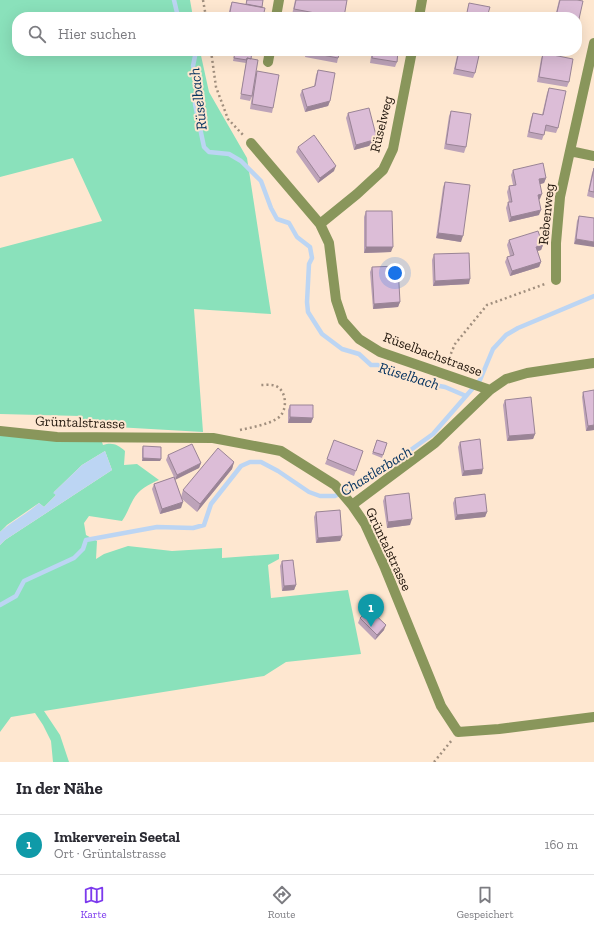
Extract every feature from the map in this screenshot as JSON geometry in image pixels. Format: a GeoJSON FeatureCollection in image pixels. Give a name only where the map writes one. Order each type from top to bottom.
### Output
{"type":"FeatureCollection","features":[{"type":"Feature","properties":{"kind":"street"},"geometry":{"type":"LineString","coordinates":[[277,12],[279,0]]}},
{"type":"Feature","properties":{"kind":"street"},"geometry":{"type":"LineString","coordinates":[[420,12],[422,0]]}},
{"type":"Feature","properties":{"kind":"street","name":"Rebenweg"},"geometry":{"type":"LineString","coordinates":[[556,280],[556,243],[560,197],[594,43]]}},
{"type":"Feature","properties":{"kind":"street"},"geometry":{"type":"LineString","coordinates":[[268,62],[269,56]]}},
{"type":"Feature","properties":{"kind":"street","name":"Rüselweg"},"geometry":{"type":"LineString","coordinates":[[320,224],[357,194],[383,170],[393,149],[411,56]]}},
{"type":"Feature","properties":{"kind":"street","name":"Rüselbachstrasse"},"geometry":{"type":"LineString","coordinates":[[251,143],[320,224],[329,243],[336,300],[343,321],[359,339],[380,352],[486,388]]}},
{"type":"Feature","properties":{"kind":"street"},"geometry":{"type":"LineString","coordinates":[[570,151],[594,156]]}},
{"type":"Feature","properties":{"kind":"street"},"geometry":{"type":"LineString","coordinates":[[350,503],[435,443],[486,388],[506,379],[527,373],[594,363]]}},
{"type":"Feature","properties":{"kind":"street","name":"Grüntalstrasse"},"geometry":{"type":"LineString","coordinates":[[0,431],[57,437],[213,438],[281,451],[335,485],[365,524],[385,568],[441,706],[458,732]]}},
{"type":"Feature","properties":{"kind":"street"},"geometry":{"type":"LineString","coordinates":[[458,732],[499,729],[594,717]]}},
{"type":"Feature","properties":{"kind":"path"},"geometry":{"type":"LineString","coordinates":[[203,0],[205,12]]}},
{"type":"Feature","properties":{"kind":"path"},"geometry":{"type":"LineString","coordinates":[[212,56],[216,87],[228,119],[251,143]]}},
{"type":"Feature","properties":{"kind":"path"},"geometry":{"type":"LineString","coordinates":[[443,373],[455,344],[487,305],[556,280]]}},
{"type":"Feature","properties":{"kind":"path"},"geometry":{"type":"LineString","coordinates":[[236,431],[268,423],[280,417],[285,408],[282,391],[276,386],[260,385]]}},
{"type":"Feature","properties":{"kind":"path"},"geometry":{"type":"LineString","coordinates":[[434,762],[458,732]]}},
{"type":"Feature","properties":{"kind":"green space"},"geometry":{"type":"Polygon","coordinates":[[[0,0],[190,0],[192,12],[12,12],[12,56],[201,56],[209,92],[247,158],[271,314],[194,309],[203,432],[81,425],[80,416],[0,414],[0,248],[102,221],[73,158],[0,177],[0,0]]]}},
{"type":"Feature","properties":{"kind":"green space"},"geometry":{"type":"Polygon","coordinates":[[[0,435],[102,442],[103,445],[115,445],[125,451],[124,465],[137,464],[159,480],[148,485],[138,493],[122,521],[89,516],[84,523],[86,535],[97,541],[96,559],[104,554],[128,546],[172,551],[222,548],[222,558],[279,554],[279,559],[268,565],[271,598],[348,590],[361,654],[286,662],[264,676],[44,711],[60,735],[69,762],[53,762],[51,741],[35,713],[11,717],[0,732],[0,545],[5,540],[112,470],[105,451],[82,465],[54,492],[56,495],[44,507],[39,503],[7,525],[0,532],[0,435]]]}},
{"type":"Feature","properties":{"kind":"water"},"geometry":{"type":"Polygon","coordinates":[[[105,451],[112,470],[5,540],[0,545],[0,532],[39,503],[44,507],[56,495],[53,493],[82,465],[105,451]]]}},
{"type":"Feature","properties":{"kind":"building"},"geometry":{"type":"Polygon","coordinates":[[[247,0],[263,0],[262,7],[246,4],[247,0]]]}},
{"type":"Feature","properties":{"kind":"building"},"geometry":{"type":"Polygon","coordinates":[[[296,0],[347,0],[345,12],[310,12],[294,9],[296,0]]]}},
{"type":"Feature","properties":{"kind":"building"},"geometry":{"type":"Polygon","coordinates":[[[560,0],[583,1],[581,12],[557,12],[560,0]]]}},
{"type":"Feature","properties":{"kind":"building"},"geometry":{"type":"Polygon","coordinates":[[[232,2],[265,8],[264,12],[230,12],[232,2]]]}},
{"type":"Feature","properties":{"kind":"building"},"geometry":{"type":"Polygon","coordinates":[[[469,3],[490,7],[488,12],[467,12],[469,3]]]}},
{"type":"Feature","properties":{"kind":"building"},"geometry":{"type":"Polygon","coordinates":[[[234,56],[251,56],[251,59],[247,58],[247,60],[234,58],[234,56]]]}},
{"type":"Feature","properties":{"kind":"building"},"geometry":{"type":"Polygon","coordinates":[[[328,56],[339,56],[338,58],[328,56]]]}},
{"type":"Feature","properties":{"kind":"building"},"geometry":{"type":"Polygon","coordinates":[[[372,56],[398,56],[397,62],[372,58],[372,56]]]}},
{"type":"Feature","properties":{"kind":"building"},"geometry":{"type":"Polygon","coordinates":[[[458,56],[479,56],[475,73],[455,69],[458,56]]]}},
{"type":"Feature","properties":{"kind":"building"},"geometry":{"type":"Polygon","coordinates":[[[542,56],[558,56],[573,59],[569,82],[539,77],[542,56]]]}},
{"type":"Feature","properties":{"kind":"building"},"geometry":{"type":"Polygon","coordinates":[[[247,58],[258,60],[252,96],[241,94],[247,58]]]}},
{"type":"Feature","properties":{"kind":"building"},"geometry":{"type":"Polygon","coordinates":[[[318,70],[335,73],[330,101],[307,107],[302,90],[315,86],[318,70]]]}},
{"type":"Feature","properties":{"kind":"building"},"geometry":{"type":"Polygon","coordinates":[[[257,71],[279,75],[273,108],[252,104],[257,71]]]}},
{"type":"Feature","properties":{"kind":"building"},"geometry":{"type":"Polygon","coordinates":[[[549,88],[566,91],[558,128],[546,125],[544,135],[529,132],[533,113],[543,115],[549,88]]]}},
{"type":"Feature","properties":{"kind":"building"},"geometry":{"type":"Polygon","coordinates":[[[369,108],[377,139],[356,145],[348,113],[369,108]]]}},
{"type":"Feature","properties":{"kind":"building"},"geometry":{"type":"Polygon","coordinates":[[[451,111],[471,114],[466,147],[446,144],[451,111]]]}},
{"type":"Feature","properties":{"kind":"building"},"geometry":{"type":"Polygon","coordinates":[[[314,135],[336,166],[320,178],[298,147],[314,135]]]}},
{"type":"Feature","properties":{"kind":"building"},"geometry":{"type":"Polygon","coordinates":[[[543,163],[546,178],[539,179],[542,194],[538,195],[541,210],[511,217],[508,202],[512,202],[509,186],[516,185],[513,170],[543,163]]]}},
{"type":"Feature","properties":{"kind":"building"},"geometry":{"type":"Polygon","coordinates":[[[594,168],[594,192],[589,191],[594,168]]]}},
{"type":"Feature","properties":{"kind":"building"},"geometry":{"type":"Polygon","coordinates":[[[445,182],[470,185],[463,236],[438,233],[445,182]]]}},
{"type":"Feature","properties":{"kind":"building"},"geometry":{"type":"Polygon","coordinates":[[[366,211],[392,211],[393,247],[366,247],[366,211]]]}},
{"type":"Feature","properties":{"kind":"building"},"geometry":{"type":"Polygon","coordinates":[[[579,216],[594,218],[594,242],[576,239],[579,216]]]}},
{"type":"Feature","properties":{"kind":"building"},"geometry":{"type":"Polygon","coordinates":[[[538,231],[543,245],[536,247],[541,262],[512,271],[507,257],[514,255],[509,240],[538,231]]]}},
{"type":"Feature","properties":{"kind":"building"},"geometry":{"type":"Polygon","coordinates":[[[469,253],[470,279],[435,281],[434,254],[469,253]]]}},
{"type":"Feature","properties":{"kind":"building"},"geometry":{"type":"Polygon","coordinates":[[[398,266],[400,302],[374,304],[372,267],[398,266]]]}},
{"type":"Feature","properties":{"kind":"building"},"geometry":{"type":"Polygon","coordinates":[[[594,390],[594,425],[588,426],[583,392],[594,390]]]}},
{"type":"Feature","properties":{"kind":"building"},"geometry":{"type":"Polygon","coordinates":[[[531,397],[535,434],[509,436],[505,400],[531,397]]]}},
{"type":"Feature","properties":{"kind":"building"},"geometry":{"type":"Polygon","coordinates":[[[290,405],[313,405],[313,418],[290,417],[290,405]]]}},
{"type":"Feature","properties":{"kind":"building"},"geometry":{"type":"Polygon","coordinates":[[[480,439],[483,469],[464,471],[460,442],[480,439]]]}},
{"type":"Feature","properties":{"kind":"building"},"geometry":{"type":"Polygon","coordinates":[[[334,440],[363,451],[356,471],[327,459],[334,440]]]}},
{"type":"Feature","properties":{"kind":"building"},"geometry":{"type":"Polygon","coordinates":[[[377,440],[387,443],[383,455],[373,452],[377,440]]]}},
{"type":"Feature","properties":{"kind":"building"},"geometry":{"type":"Polygon","coordinates":[[[192,444],[201,463],[177,475],[168,455],[192,444]]]}},
{"type":"Feature","properties":{"kind":"building"},"geometry":{"type":"Polygon","coordinates":[[[143,446],[161,447],[161,459],[143,458],[143,446]]]}},
{"type":"Feature","properties":{"kind":"building"},"geometry":{"type":"Polygon","coordinates":[[[218,448],[234,462],[200,504],[183,490],[218,448]]]}},
{"type":"Feature","properties":{"kind":"building"},"geometry":{"type":"Polygon","coordinates":[[[174,477],[183,502],[162,509],[154,484],[174,477]]]}},
{"type":"Feature","properties":{"kind":"building"},"geometry":{"type":"Polygon","coordinates":[[[409,493],[412,519],[388,522],[385,496],[409,493]]]}},
{"type":"Feature","properties":{"kind":"building"},"geometry":{"type":"Polygon","coordinates":[[[485,494],[487,512],[457,515],[455,498],[485,494]]]}},
{"type":"Feature","properties":{"kind":"building"},"geometry":{"type":"Polygon","coordinates":[[[340,510],[342,536],[318,538],[316,512],[340,510]]]}},
{"type":"Feature","properties":{"kind":"building"},"geometry":{"type":"Polygon","coordinates":[[[293,560],[296,585],[284,586],[282,561],[293,560]]]}},
{"type":"Feature","properties":{"kind":"building"},"geometry":{"type":"Polygon","coordinates":[[[369,609],[386,625],[377,635],[360,618],[369,609]]]}},
{"type":"Feature","properties":{"kind":"waterway","name":"Rüselbach"},"geometry":{"type":"LineString","coordinates":[[174,0],[177,12]]}},
{"type":"Feature","properties":{"kind":"waterway","name":"Rüselbach"},"geometry":{"type":"LineString","coordinates":[[195,56],[193,66],[199,89],[195,104],[204,147],[209,152],[229,154],[241,161],[261,181],[271,208],[277,219],[289,223],[297,237],[310,247],[312,258],[309,264],[307,302],[308,312],[322,334],[342,349],[359,354],[371,365],[378,365],[428,384],[445,387],[466,396]]}},
{"type":"Feature","properties":{"kind":"waterway","name":"Chastlerbach"},"geometry":{"type":"LineString","coordinates":[[0,605],[16,596],[24,581],[74,558],[83,549],[86,540],[157,527],[193,528],[204,525],[211,504],[241,466],[250,462],[261,462],[278,471],[309,492],[320,496],[335,496],[353,488],[377,474],[433,434],[480,380],[493,349],[506,335],[518,328],[594,296]]}},
{"type":"Feature","properties":{"kind":"place","name":"Imkerverein Seetal"},"geometry":{"type":"Point","coordinates":[371,627]}}]}
